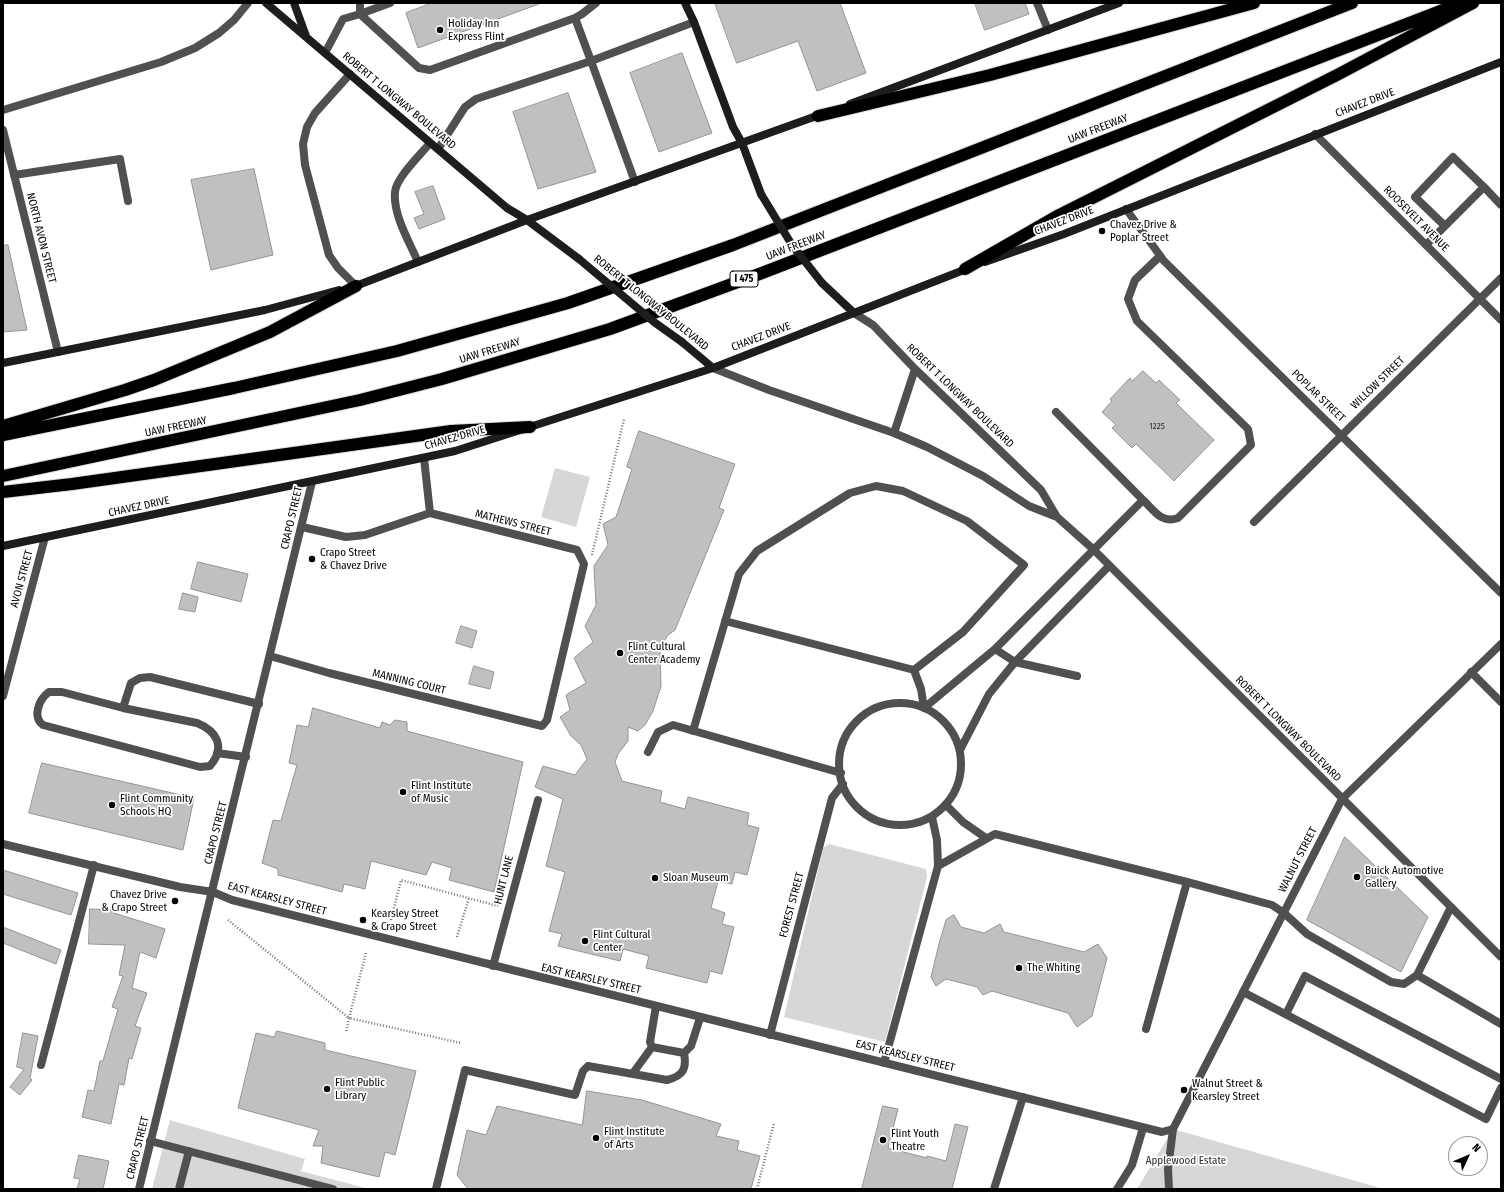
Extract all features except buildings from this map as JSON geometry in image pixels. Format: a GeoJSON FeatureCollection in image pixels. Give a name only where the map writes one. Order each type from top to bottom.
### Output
{"type":"FeatureCollection","features":[{"type":"Feature","properties":{"kind":"highway"},"geometry":{"type":"LineString","coordinates":[[818,116],[990,75],[1254,3]]}},
{"type":"Feature","properties":{"kind":"highway"},"geometry":{"type":"LineString","coordinates":[[3,435],[241,386],[397,351],[568,303],[733,245],[1352,3]]}},
{"type":"Feature","properties":{"kind":"highway","name":"UAW FREEWAY"},"geometry":{"type":"LineString","coordinates":[[3,476],[360,400],[442,379],[610,329],[762,273],[1461,3]]}},
{"type":"Feature","properties":{"kind":"highway"},"geometry":{"type":"LineString","coordinates":[[965,269],[1059,215],[1337,76],[1473,3]]}},
{"type":"Feature","properties":{"kind":"highway"},"geometry":{"type":"LineString","coordinates":[[3,426],[154,380],[270,332],[356,286]]}},
{"type":"Feature","properties":{"kind":"highway"},"geometry":{"type":"LineString","coordinates":[[3,492],[72,484],[451,430],[530,427]]}},
{"type":"Feature","properties":{"kind":"main road","name":"ROBERT T LONGWAY BOULEVARD"},"geometry":{"type":"LineString","coordinates":[[266,3],[507,208],[527,220],[579,259],[654,322],[682,342],[713,368]]}},
{"type":"Feature","properties":{"kind":"main road"},"geometry":{"type":"LineString","coordinates":[[294,3],[307,38]]}},
{"type":"Feature","properties":{"kind":"main road","name":"ROBERT T LONGWAY BOULEVARD"},"geometry":{"type":"LineString","coordinates":[[685,3],[694,22],[733,127],[742,142],[761,194],[792,245],[822,283],[854,313]]}},
{"type":"Feature","properties":{"kind":"main road"},"geometry":{"type":"LineString","coordinates":[[3,363],[266,310],[356,286],[527,220],[818,116],[1119,3]]}},
{"type":"Feature","properties":{"kind":"main road","name":"CHAVEZ DRIVE"},"geometry":{"type":"LineString","coordinates":[[3,546],[455,451],[713,368],[965,269],[1126,209],[1501,62]]}},
{"type":"Feature","properties":{"kind":"street"},"geometry":{"type":"LineString","coordinates":[[3,110],[161,62],[195,48],[219,33],[234,20],[248,3]]}},
{"type":"Feature","properties":{"kind":"street"},"geometry":{"type":"LineString","coordinates":[[360,3],[360,14],[419,68],[430,70],[575,18],[596,3]]}},
{"type":"Feature","properties":{"kind":"street"},"geometry":{"type":"LineString","coordinates":[[325,53],[343,19],[390,3]]}},
{"type":"Feature","properties":{"kind":"street"},"geometry":{"type":"LineString","coordinates":[[1037,3],[1048,30]]}},
{"type":"Feature","properties":{"kind":"street"},"geometry":{"type":"LineString","coordinates":[[575,18],[635,182]]}},
{"type":"Feature","properties":{"kind":"street"},"geometry":{"type":"LineString","coordinates":[[438,149],[465,107],[476,99],[591,61],[694,22]]}},
{"type":"Feature","properties":{"kind":"street"},"geometry":{"type":"LineString","coordinates":[[350,74],[315,114],[307,127],[303,144],[305,165],[329,255],[338,268],[356,286]]}},
{"type":"Feature","properties":{"kind":"street","name":"NORTH AVON STREET"},"geometry":{"type":"LineString","coordinates":[[3,130],[58,352]]}},
{"type":"Feature","properties":{"kind":"street","name":"ROOSEVELT AVENUE"},"geometry":{"type":"LineString","coordinates":[[1315,134],[1501,320]]}},
{"type":"Feature","properties":{"kind":"street"},"geometry":{"type":"LineString","coordinates":[[418,262],[398,215],[395,192],[402,176],[430,142]]}},
{"type":"Feature","properties":{"kind":"street"},"geometry":{"type":"LineString","coordinates":[[1445,226],[1415,197],[1453,157],[1501,205]]}},
{"type":"Feature","properties":{"kind":"street"},"geometry":{"type":"LineString","coordinates":[[14,175],[120,159],[128,201]]}},
{"type":"Feature","properties":{"kind":"street"},"geometry":{"type":"LineString","coordinates":[[1426,245],[1484,187]]}},
{"type":"Feature","properties":{"kind":"street","name":"POPLAR STREET"},"geometry":{"type":"LineString","coordinates":[[1126,209],[1160,256],[1501,593]]}},
{"type":"Feature","properties":{"kind":"street"},"geometry":{"type":"LineString","coordinates":[[1056,412],[1163,520],[1170,521],[1178,518],[1251,446],[1248,429],[1137,321],[1128,299],[1135,280],[1160,256]]}},
{"type":"Feature","properties":{"kind":"street","name":"WILLOW STREET"},"geometry":{"type":"LineString","coordinates":[[1254,522],[1501,278]]}},
{"type":"Feature","properties":{"kind":"street","name":"ROBERT T LONGWAY BOULEVARD"},"geometry":{"type":"LineString","coordinates":[[854,313],[873,325],[915,369],[1041,490],[1057,517],[1093,549],[1501,957]]}},
{"type":"Feature","properties":{"kind":"street","name":"ROBERT T LONGWAY BOULEVARD"},"geometry":{"type":"LineString","coordinates":[[713,368],[769,390],[894,433],[954,460],[1008,491],[1029,506],[1057,517]]}},
{"type":"Feature","properties":{"kind":"street"},"geometry":{"type":"LineString","coordinates":[[894,433],[915,369]]}},
{"type":"Feature","properties":{"kind":"street"},"geometry":{"type":"LineString","coordinates":[[302,527],[346,537],[366,535],[430,513],[424,458]]}},
{"type":"Feature","properties":{"kind":"street","name":"CRAPO STREET"},"geometry":{"type":"LineString","coordinates":[[139,1189],[213,892],[312,482]]}},
{"type":"Feature","properties":{"kind":"street"},"geometry":{"type":"LineString","coordinates":[[693,730],[739,574],[757,551],[850,493],[876,486],[903,491],[967,521],[1024,565],[963,632],[914,670]]}},
{"type":"Feature","properties":{"kind":"street"},"geometry":{"type":"LineString","coordinates":[[924,708],[995,649],[1143,500]]}},
{"type":"Feature","properties":{"kind":"street","name":"MATHEWS STREET"},"geometry":{"type":"LineString","coordinates":[[430,513],[577,550],[588,562]]}},
{"type":"Feature","properties":{"kind":"street","name":"AVON STREET"},"geometry":{"type":"LineString","coordinates":[[3,696],[45,537]]}},
{"type":"Feature","properties":{"kind":"street","name":"MANNING COURT"},"geometry":{"type":"LineString","coordinates":[[270,656],[337,675],[542,726],[547,720],[588,562]]}},
{"type":"Feature","properties":{"kind":"street"},"geometry":{"type":"LineString","coordinates":[[960,750],[988,694],[1015,662],[1109,566]]}},
{"type":"Feature","properties":{"kind":"street"},"geometry":{"type":"LineString","coordinates":[[725,621],[914,670]]}},
{"type":"Feature","properties":{"kind":"street","name":"WALNUT STREET"},"geometry":{"type":"LineString","coordinates":[[1173,1129],[1342,799],[1501,644]]}},
{"type":"Feature","properties":{"kind":"street"},"geometry":{"type":"LineString","coordinates":[[995,649],[1015,662],[1077,676]]}},
{"type":"Feature","properties":{"kind":"street"},"geometry":{"type":"LineString","coordinates":[[914,670],[921,689],[924,708]]}},
{"type":"Feature","properties":{"kind":"street"},"geometry":{"type":"LineString","coordinates":[[1471,672],[1501,702]]}},
{"type":"Feature","properties":{"kind":"street"},"geometry":{"type":"LineString","coordinates":[[123,708],[131,682],[140,678],[150,677],[259,704]]}},
{"type":"Feature","properties":{"kind":"street"},"geometry":{"type":"LineString","coordinates":[[49,692],[62,692],[123,708],[197,723],[207,727],[215,735],[218,742],[217,754],[210,766],[200,767],[43,725],[38,721],[36,715],[43,696],[49,692]]}},
{"type":"Feature","properties":{"kind":"street"},"geometry":{"type":"LineString","coordinates":[[904,703],[924,708],[940,718],[952,733],[960,750],[961,770],[956,788],[946,805],[932,817],[915,824],[897,825],[880,822],[864,813],[851,800],[843,784],[839,765],[842,745],[852,727],[866,714],[884,705],[904,703]]}},
{"type":"Feature","properties":{"kind":"street"},"geometry":{"type":"LineString","coordinates":[[648,752],[658,732],[674,725],[841,773]]}},
{"type":"Feature","properties":{"kind":"street"},"geometry":{"type":"LineString","coordinates":[[217,754],[246,757]]}},
{"type":"Feature","properties":{"kind":"street","name":"FOREST STREET"},"geometry":{"type":"LineString","coordinates":[[770,1035],[832,798],[843,784]]}},
{"type":"Feature","properties":{"kind":"street","name":"HUNT LANE"},"geometry":{"type":"LineString","coordinates":[[492,966],[538,800]]}},
{"type":"Feature","properties":{"kind":"street"},"geometry":{"type":"LineString","coordinates":[[946,805],[963,822],[986,838]]}},
{"type":"Feature","properties":{"kind":"street"},"geometry":{"type":"LineString","coordinates":[[884,1062],[938,866],[937,840],[932,817]]}},
{"type":"Feature","properties":{"kind":"street"},"geometry":{"type":"LineString","coordinates":[[938,866],[995,834],[1187,882],[1272,905],[1284,913],[1307,934],[1391,982],[1404,984],[1417,976],[1450,907]]}},
{"type":"Feature","properties":{"kind":"street","name":"EAST KEARSLEY STREET"},"geometry":{"type":"LineString","coordinates":[[3,844],[180,887],[213,892],[232,900],[492,966],[884,1062],[1143,1128],[1162,1132],[1173,1129]]}},
{"type":"Feature","properties":{"kind":"street"},"geometry":{"type":"LineString","coordinates":[[41,1065],[94,865]]}},
{"type":"Feature","properties":{"kind":"street"},"geometry":{"type":"LineString","coordinates":[[1146,1029],[1187,882]]}},
{"type":"Feature","properties":{"kind":"street"},"geometry":{"type":"LineString","coordinates":[[1286,1014],[1305,976],[1501,1079]]}},
{"type":"Feature","properties":{"kind":"street"},"geometry":{"type":"LineString","coordinates":[[1417,976],[1501,1024]]}},
{"type":"Feature","properties":{"kind":"street"},"geometry":{"type":"LineString","coordinates":[[1244,992],[1486,1119],[1501,1088]]}},
{"type":"Feature","properties":{"kind":"street"},"geometry":{"type":"LineString","coordinates":[[652,1048],[650,1042],[656,1006]]}},
{"type":"Feature","properties":{"kind":"street"},"geometry":{"type":"LineString","coordinates":[[684,1053],[691,1046],[700,1018]]}},
{"type":"Feature","properties":{"kind":"street"},"geometry":{"type":"LineString","coordinates":[[652,1048],[684,1053]]}},
{"type":"Feature","properties":{"kind":"street"},"geometry":{"type":"LineString","coordinates":[[632,1073],[652,1048]]}},
{"type":"Feature","properties":{"kind":"street"},"geometry":{"type":"LineString","coordinates":[[436,1189],[465,1070],[575,1095],[583,1071],[588,1066],[667,1080],[677,1078],[684,1070],[686,1062],[684,1053]]}},
{"type":"Feature","properties":{"kind":"street"},"geometry":{"type":"LineString","coordinates":[[994,1189],[1023,1097]]}},
{"type":"Feature","properties":{"kind":"street"},"geometry":{"type":"LineString","coordinates":[[1117,1189],[1132,1165],[1143,1128]]}},
{"type":"Feature","properties":{"kind":"street"},"geometry":{"type":"LineString","coordinates":[[1169,1189],[1168,1169],[1173,1129]]}},
{"type":"Feature","properties":{"kind":"street"},"geometry":{"type":"LineString","coordinates":[[150,1141],[333,1189]]}},
{"type":"Feature","properties":{"kind":"street"},"geometry":{"type":"LineString","coordinates":[[179,1189],[189,1151]]}},
{"type":"Feature","properties":{"kind":"path"},"geometry":{"type":"LineString","coordinates":[[588,562],[624,419]]}},
{"type":"Feature","properties":{"kind":"path"},"geometry":{"type":"LineString","coordinates":[[391,920],[401,880],[499,906]]}},
{"type":"Feature","properties":{"kind":"path"},"geometry":{"type":"LineString","coordinates":[[457,937],[469,898]]}},
{"type":"Feature","properties":{"kind":"path"},"geometry":{"type":"LineString","coordinates":[[228,920],[349,1018],[461,1043]]}},
{"type":"Feature","properties":{"kind":"path"},"geometry":{"type":"LineString","coordinates":[[346,1032],[366,953]]}},
{"type":"Feature","properties":{"kind":"path"},"geometry":{"type":"LineString","coordinates":[[757,1189],[774,1123]]}},
{"type":"Feature","properties":{"kind":"green space"},"geometry":{"type":"Polygon","coordinates":[[[555,468],[590,477],[576,527],[541,517],[555,468]]]}},
{"type":"Feature","properties":{"kind":"green space"},"geometry":{"type":"Polygon","coordinates":[[[829,844],[926,869],[927,877],[885,1042],[784,1017],[823,848],[829,844]]]}},
{"type":"Feature","properties":{"kind":"green space"},"geometry":{"type":"Polygon","coordinates":[[[170,1120],[305,1159],[301,1171],[369,1189],[152,1189],[170,1120]]]}},
{"type":"Feature","properties":{"kind":"green space","name":"Applewood Estate"},"geometry":{"type":"Polygon","coordinates":[[[1173,1129],[1384,1189],[1137,1189],[1173,1129]]]}},
{"type":"Feature","properties":{"kind":"place","name":"Holiday Inn Express Flint"},"geometry":{"type":"Point","coordinates":[440,30]}},
{"type":"Feature","properties":{"kind":"place","name":"Chavez Drive & Poplar Street"},"geometry":{"type":"Point","coordinates":[1102,231]}},
{"type":"Feature","properties":{"kind":"place","name":"Crapo Street & Chavez Drive"},"geometry":{"type":"Point","coordinates":[312,559]}},
{"type":"Feature","properties":{"kind":"place","name":"Flint Cultural Center Academy"},"geometry":{"type":"Point","coordinates":[620,653]}},
{"type":"Feature","properties":{"kind":"place","name":"Flint Institute of Music"},"geometry":{"type":"Point","coordinates":[403,792]}},
{"type":"Feature","properties":{"kind":"place","name":"Flint Community Schools HQ"},"geometry":{"type":"Point","coordinates":[112,805]}},
{"type":"Feature","properties":{"kind":"place","name":"Buick Automotive Gallery"},"geometry":{"type":"Point","coordinates":[1357,877]}},
{"type":"Feature","properties":{"kind":"place","name":"Sloan Museum"},"geometry":{"type":"Point","coordinates":[655,878]}},
{"type":"Feature","properties":{"kind":"place","name":"Chavez Drive & Crapo Street"},"geometry":{"type":"Point","coordinates":[175,901]}},
{"type":"Feature","properties":{"kind":"place","name":"Kearsley Street & Crapo Street"},"geometry":{"type":"Point","coordinates":[363,920]}},
{"type":"Feature","properties":{"kind":"place","name":"Flint Cultural Center"},"geometry":{"type":"Point","coordinates":[585,941]}},
{"type":"Feature","properties":{"kind":"place","name":"The Whiting"},"geometry":{"type":"Point","coordinates":[1019,968]}},
{"type":"Feature","properties":{"kind":"place","name":"Flint Public Library"},"geometry":{"type":"Point","coordinates":[327,1089]}},
{"type":"Feature","properties":{"kind":"place","name":"Walnut Street & Kearsley Street"},"geometry":{"type":"Point","coordinates":[1184,1090]}},
{"type":"Feature","properties":{"kind":"place","name":"Flint Institute of Arts"},"geometry":{"type":"Point","coordinates":[596,1138]}},
{"type":"Feature","properties":{"kind":"place","name":"Flint Youth Theatre"},"geometry":{"type":"Point","coordinates":[883,1140]}}]}
